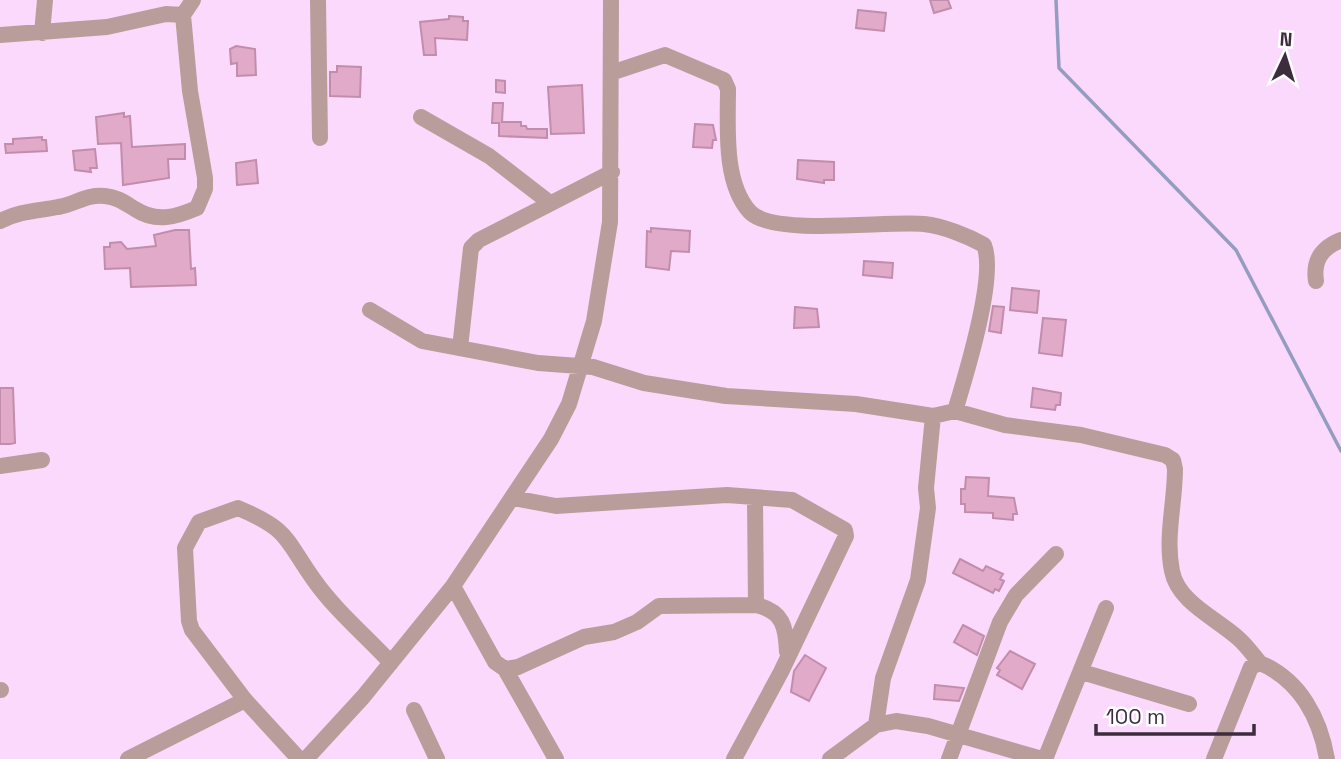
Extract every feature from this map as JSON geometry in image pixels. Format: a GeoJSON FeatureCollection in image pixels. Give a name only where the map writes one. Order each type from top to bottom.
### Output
{"type":"FeatureCollection","features":[{"type":"Feature","properties":{"kind":"street"},"geometry":{"type":"LineString","coordinates":[[42,33],[45,0]]}},
{"type":"Feature","properties":{"kind":"street"},"geometry":{"type":"LineString","coordinates":[[0,220],[18,212],[62,207],[85,196],[118,198],[139,212],[157,218],[178,216],[197,208],[205,189],[205,178],[183,15],[193,0]]}},
{"type":"Feature","properties":{"kind":"street"},"geometry":{"type":"LineString","coordinates":[[318,0],[320,138]]}},
{"type":"Feature","properties":{"kind":"street"},"geometry":{"type":"LineString","coordinates":[[306,759],[391,663],[453,586],[551,439],[569,404],[581,368],[606,260],[612,173],[611,0]]}},
{"type":"Feature","properties":{"kind":"street"},"geometry":{"type":"LineString","coordinates":[[0,35],[107,27],[166,14],[183,15]]}},
{"type":"Feature","properties":{"kind":"street"},"geometry":{"type":"LineString","coordinates":[[611,73],[665,55],[724,80],[728,89],[727,149],[738,194],[751,214],[804,225],[926,224],[984,245],[986,274],[972,358],[955,411]]}},
{"type":"Feature","properties":{"kind":"street"},"geometry":{"type":"LineString","coordinates":[[421,117],[489,156],[550,203]]}},
{"type":"Feature","properties":{"kind":"street"},"geometry":{"type":"LineString","coordinates":[[460,348],[471,248],[550,203],[612,173]]}},
{"type":"Feature","properties":{"kind":"street"},"geometry":{"type":"LineString","coordinates":[[1316,281],[1314,265],[1330,245],[1341,240]]}},
{"type":"Feature","properties":{"kind":"street"},"geometry":{"type":"LineString","coordinates":[[370,310],[422,341],[538,363],[593,368],[644,383],[761,398],[843,402],[933,416],[955,411],[1005,425],[1081,435],[1165,455],[1173,460],[1175,487],[1170,535],[1172,573],[1192,601],[1239,638],[1261,663],[1288,678],[1309,704],[1327,759]]}},
{"type":"Feature","properties":{"kind":"street"},"geometry":{"type":"LineString","coordinates":[[876,725],[883,678],[918,580],[928,508],[926,488],[933,416]]}},
{"type":"Feature","properties":{"kind":"street"},"geometry":{"type":"LineString","coordinates":[[0,466],[42,460]]}},
{"type":"Feature","properties":{"kind":"street"},"geometry":{"type":"LineString","coordinates":[[513,498],[556,506],[715,495],[792,500],[845,530],[846,536],[734,759]]}},
{"type":"Feature","properties":{"kind":"street"},"geometry":{"type":"LineString","coordinates":[[755,499],[756,606]]}},
{"type":"Feature","properties":{"kind":"street"},"geometry":{"type":"LineString","coordinates":[[299,759],[245,700],[198,638],[189,621],[185,548],[199,522],[238,508],[272,522],[295,547],[314,581],[391,663]]}},
{"type":"Feature","properties":{"kind":"street"},"geometry":{"type":"LineString","coordinates":[[949,759],[1000,622],[1016,595],[1056,554]]}},
{"type":"Feature","properties":{"kind":"street"},"geometry":{"type":"LineString","coordinates":[[453,586],[495,663],[505,669],[556,759]]}},
{"type":"Feature","properties":{"kind":"street"},"geometry":{"type":"LineString","coordinates":[[505,669],[518,667],[566,643],[598,633],[614,632],[638,622],[659,606],[756,606],[779,615],[787,635],[787,656]]}},
{"type":"Feature","properties":{"kind":"street"},"geometry":{"type":"LineString","coordinates":[[830,759],[876,725],[896,721],[1043,759],[1107,608]]}},
{"type":"Feature","properties":{"kind":"street"},"geometry":{"type":"LineString","coordinates":[[1214,759],[1251,667],[1261,663]]}},
{"type":"Feature","properties":{"kind":"street"},"geometry":{"type":"LineString","coordinates":[[1082,672],[1189,704]]}},
{"type":"Feature","properties":{"kind":"street"},"geometry":{"type":"LineString","coordinates":[[128,759],[245,700]]}},
{"type":"Feature","properties":{"kind":"street"},"geometry":{"type":"LineString","coordinates":[[414,710],[437,759]]}},
{"type":"Feature","properties":{"kind":"building"},"geometry":{"type":"Polygon","coordinates":[[[930,0],[948,0],[951,8],[934,13],[930,0]]]}},
{"type":"Feature","properties":{"kind":"building"},"geometry":{"type":"Polygon","coordinates":[[[858,10],[886,13],[884,31],[856,28],[858,10]]]}},
{"type":"Feature","properties":{"kind":"building"},"geometry":{"type":"Polygon","coordinates":[[[449,16],[463,17],[463,21],[468,21],[467,40],[435,38],[436,55],[424,55],[420,22],[449,19],[449,16]]]}},
{"type":"Feature","properties":{"kind":"building"},"geometry":{"type":"Polygon","coordinates":[[[236,46],[255,49],[256,75],[237,76],[237,63],[231,64],[230,49],[236,46]]]}},
{"type":"Feature","properties":{"kind":"building"},"geometry":{"type":"Polygon","coordinates":[[[337,66],[361,67],[360,97],[330,96],[330,72],[337,72],[337,66]]]}},
{"type":"Feature","properties":{"kind":"building"},"geometry":{"type":"Polygon","coordinates":[[[496,80],[505,81],[505,93],[496,92],[496,80]]]}},
{"type":"Feature","properties":{"kind":"building"},"geometry":{"type":"Polygon","coordinates":[[[582,85],[584,133],[551,134],[548,87],[582,85]]]}},
{"type":"Feature","properties":{"kind":"building"},"geometry":{"type":"Polygon","coordinates":[[[493,103],[503,103],[502,122],[521,122],[521,126],[526,126],[527,129],[547,129],[547,138],[499,136],[499,123],[492,123],[493,103]]]}},
{"type":"Feature","properties":{"kind":"building"},"geometry":{"type":"Polygon","coordinates":[[[124,113],[124,117],[130,116],[132,147],[185,144],[185,159],[168,159],[169,178],[123,185],[121,143],[98,144],[96,117],[124,113]]]}},
{"type":"Feature","properties":{"kind":"building"},"geometry":{"type":"Polygon","coordinates":[[[695,124],[713,125],[716,140],[713,140],[712,148],[693,147],[695,124]]]}},
{"type":"Feature","properties":{"kind":"building"},"geometry":{"type":"Polygon","coordinates":[[[42,137],[42,140],[46,140],[47,151],[6,153],[5,144],[13,144],[13,139],[42,137]]]}},
{"type":"Feature","properties":{"kind":"building"},"geometry":{"type":"Polygon","coordinates":[[[95,149],[97,168],[90,168],[91,172],[75,170],[73,151],[95,149]]]}},
{"type":"Feature","properties":{"kind":"building"},"geometry":{"type":"Polygon","coordinates":[[[256,160],[258,183],[237,185],[236,163],[256,160]]]}},
{"type":"Feature","properties":{"kind":"building"},"geometry":{"type":"Polygon","coordinates":[[[798,160],[834,162],[834,180],[824,180],[824,183],[797,179],[798,160]]]}},
{"type":"Feature","properties":{"kind":"building"},"geometry":{"type":"Polygon","coordinates":[[[651,228],[690,231],[689,252],[671,251],[669,270],[646,267],[647,231],[651,232],[651,228]]]}},
{"type":"Feature","properties":{"kind":"building"},"geometry":{"type":"Polygon","coordinates":[[[189,230],[191,269],[195,268],[196,285],[131,287],[130,268],[105,269],[104,247],[110,247],[110,243],[121,242],[127,249],[156,246],[154,235],[189,230]]]}},
{"type":"Feature","properties":{"kind":"building"},"geometry":{"type":"Polygon","coordinates":[[[864,261],[893,263],[892,278],[863,275],[864,261]]]}},
{"type":"Feature","properties":{"kind":"building"},"geometry":{"type":"Polygon","coordinates":[[[1012,288],[1039,291],[1037,313],[1010,310],[1012,288]]]}},
{"type":"Feature","properties":{"kind":"building"},"geometry":{"type":"Polygon","coordinates":[[[993,306],[1004,307],[1001,333],[989,331],[993,306]]]}},
{"type":"Feature","properties":{"kind":"building"},"geometry":{"type":"Polygon","coordinates":[[[795,307],[817,309],[819,327],[794,328],[795,307]]]}},
{"type":"Feature","properties":{"kind":"building"},"geometry":{"type":"Polygon","coordinates":[[[1043,318],[1066,320],[1062,356],[1039,353],[1043,318]]]}},
{"type":"Feature","properties":{"kind":"building"},"geometry":{"type":"Polygon","coordinates":[[[0,388],[13,388],[15,443],[0,444],[0,388]]]}},
{"type":"Feature","properties":{"kind":"building"},"geometry":{"type":"Polygon","coordinates":[[[1033,388],[1061,393],[1060,405],[1056,405],[1055,410],[1031,407],[1033,388]]]}},
{"type":"Feature","properties":{"kind":"building"},"geometry":{"type":"Polygon","coordinates":[[[966,477],[989,478],[988,496],[1014,498],[1017,514],[1013,514],[1013,520],[993,518],[993,513],[965,512],[965,504],[961,504],[961,489],[965,489],[966,477]]]}},
{"type":"Feature","properties":{"kind":"building"},"geometry":{"type":"Polygon","coordinates":[[[960,559],[983,571],[986,566],[1003,574],[1000,579],[1004,581],[999,591],[995,589],[993,593],[953,573],[960,559]]]}},
{"type":"Feature","properties":{"kind":"building"},"geometry":{"type":"Polygon","coordinates":[[[963,625],[984,636],[977,655],[954,642],[963,625]]]}},
{"type":"Feature","properties":{"kind":"building"},"geometry":{"type":"Polygon","coordinates":[[[1010,651],[1035,664],[1022,689],[997,675],[1000,670],[997,668],[1010,651]]]}},
{"type":"Feature","properties":{"kind":"building"},"geometry":{"type":"Polygon","coordinates":[[[805,655],[826,668],[809,701],[791,692],[794,671],[805,655]]]}},
{"type":"Feature","properties":{"kind":"building"},"geometry":{"type":"Polygon","coordinates":[[[935,685],[964,688],[959,701],[934,699],[935,685]]]}},
{"type":"Feature","properties":{"kind":"waterway"},"geometry":{"type":"LineString","coordinates":[[1056,0],[1059,68],[1236,250],[1341,451]]}}]}
